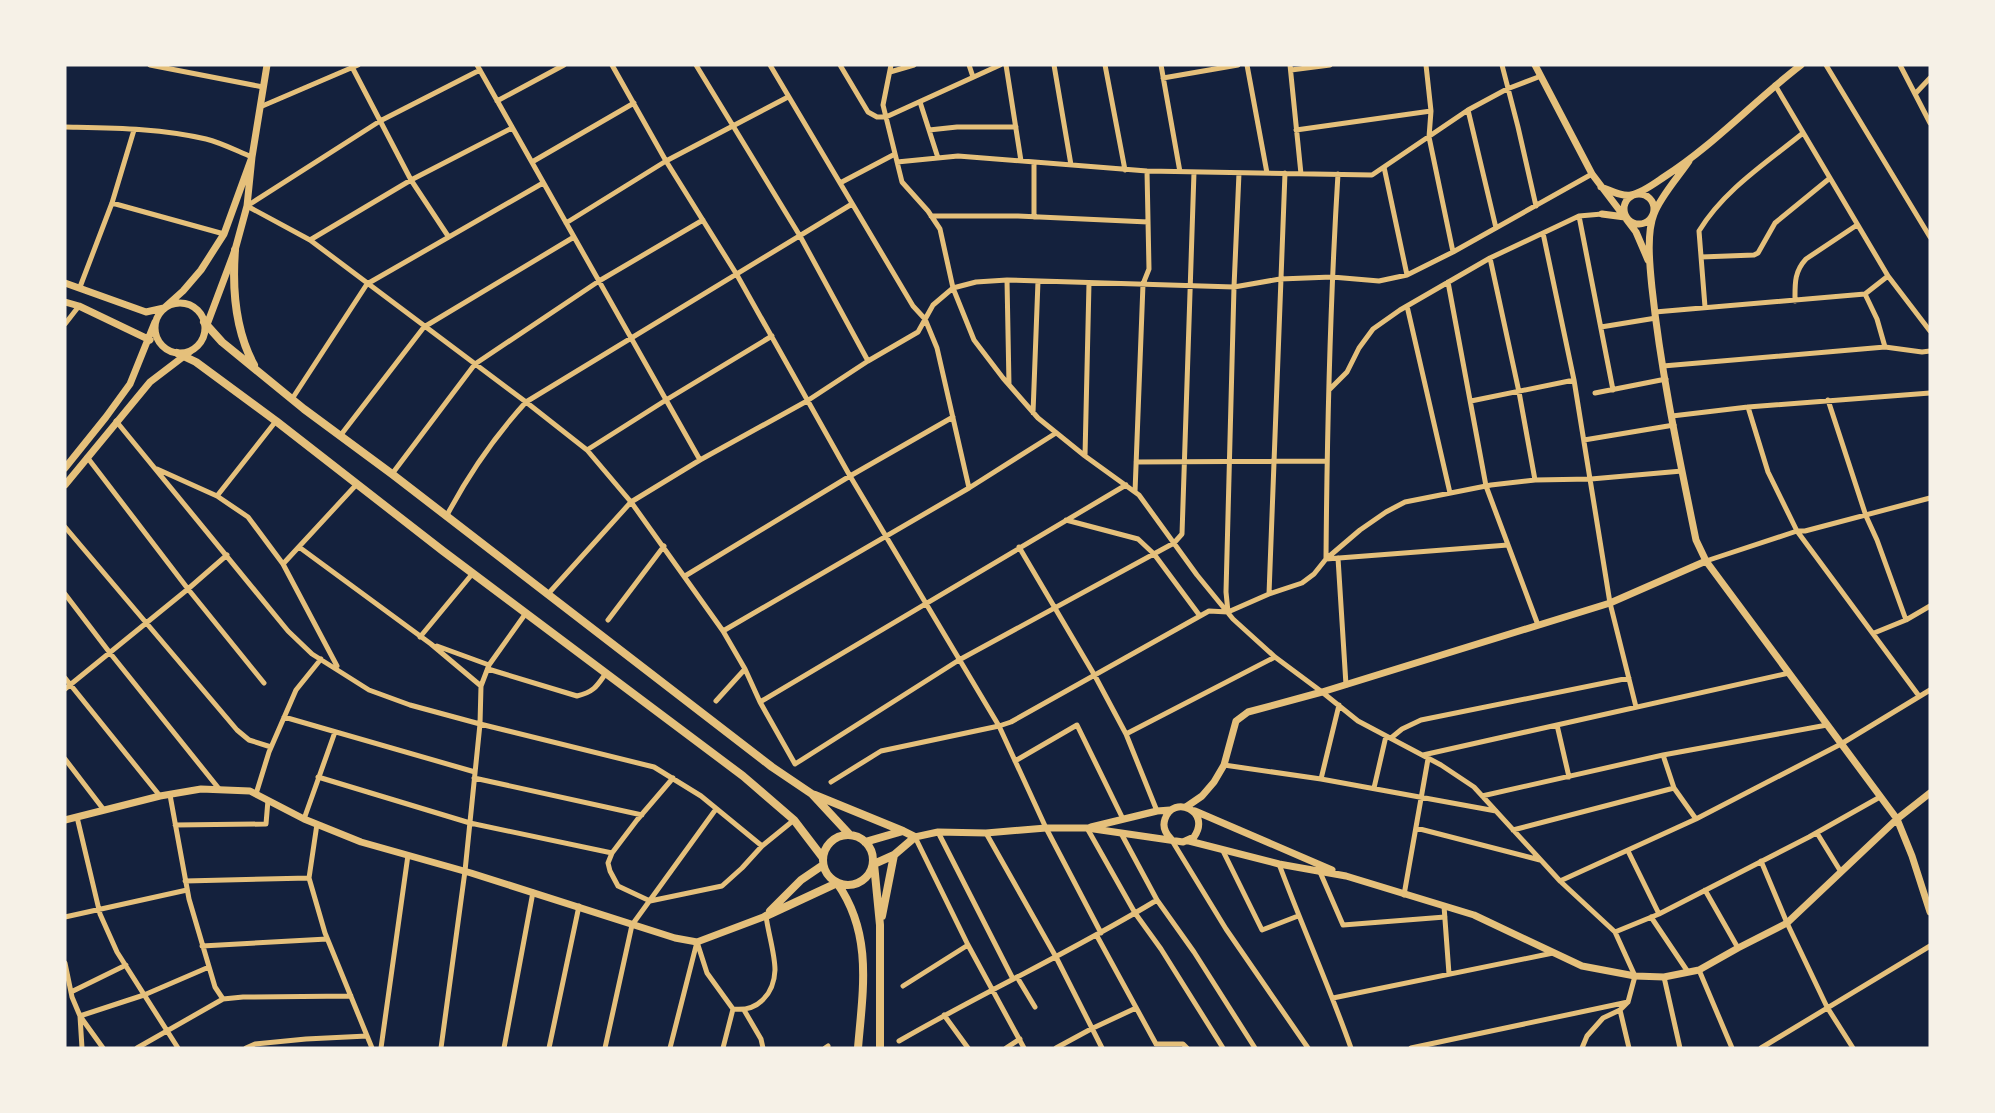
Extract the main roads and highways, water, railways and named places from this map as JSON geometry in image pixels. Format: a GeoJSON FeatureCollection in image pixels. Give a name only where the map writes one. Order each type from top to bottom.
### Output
{"type":"FeatureCollection","features":[{"type":"Feature","properties":{"kind":"main road"},"geometry":{"type":"LineString","coordinates":[[235,250],[235,307],[243,340],[257,371]]}},
{"type":"Feature","properties":{"kind":"main road"},"geometry":{"type":"LineString","coordinates":[[205,326],[292,399],[772,766],[812,794],[915,837],[894,855],[874,864],[871,872],[860,883],[844,886],[837,883],[766,916],[800,880],[823,861],[829,844],[849,835],[858,837],[871,848],[874,864],[880,925],[880,1048]]}},
{"type":"Feature","properties":{"kind":"main road"},"geometry":{"type":"LineString","coordinates":[[181,354],[196,362],[276,421],[356,485],[743,776],[794,820],[853,911],[862,942],[864,974],[858,1048]]}},
{"type":"Feature","properties":{"kind":"main road"},"geometry":{"type":"LineString","coordinates":[[812,794],[849,835]]}},
{"type":"Feature","properties":{"kind":"main road"},"geometry":{"type":"LineString","coordinates":[[865,842],[903,831]]}},
{"type":"Feature","properties":{"kind":"main road"},"geometry":{"type":"LineString","coordinates":[[880,925],[894,855]]}}]}
